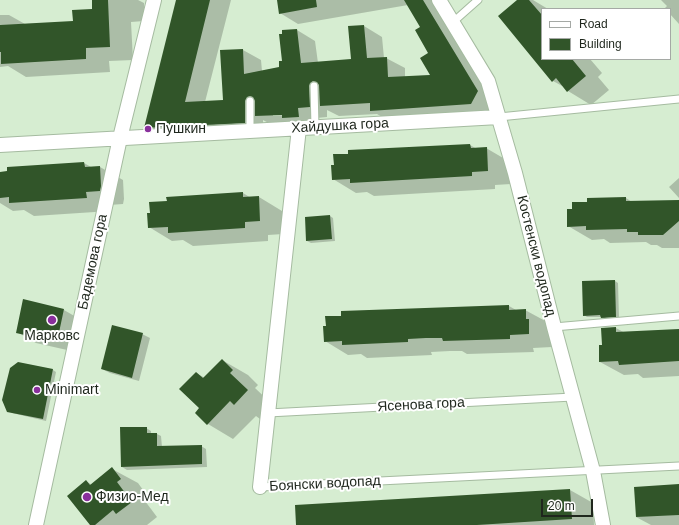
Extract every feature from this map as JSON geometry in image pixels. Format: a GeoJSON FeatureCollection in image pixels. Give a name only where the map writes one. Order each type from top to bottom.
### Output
{"type":"FeatureCollection","features":[{"type":"Feature","properties":{"kind":"street","name":"Бадемова гора"},"geometry":{"type":"LineString","coordinates":[[36,525],[120,138],[154,0]]}},
{"type":"Feature","properties":{"kind":"street","name":"Костенски водопад"},"geometry":{"type":"LineString","coordinates":[[439,0],[488,81],[536,250],[554,327],[593,471],[603,525]]}},
{"type":"Feature","properties":{"kind":"street","name":"Хайдушка гора"},"geometry":{"type":"LineString","coordinates":[[0,145],[499,117]]}},
{"type":"Feature","properties":{"kind":"street","name":"Боянски водопад"},"geometry":{"type":"LineString","coordinates":[[260,487],[299,128]]}},
{"type":"Feature","properties":{"kind":"lane"},"geometry":{"type":"LineString","coordinates":[[452,23],[478,0]]}},
{"type":"Feature","properties":{"kind":"lane"},"geometry":{"type":"LineString","coordinates":[[314,86],[315,127]]}},
{"type":"Feature","properties":{"kind":"lane","name":"Хайдушка гора"},"geometry":{"type":"LineString","coordinates":[[499,117],[679,99]]}},
{"type":"Feature","properties":{"kind":"lane"},"geometry":{"type":"LineString","coordinates":[[250,101],[250,131]]}},
{"type":"Feature","properties":{"kind":"lane"},"geometry":{"type":"LineString","coordinates":[[554,327],[679,316]]}},
{"type":"Feature","properties":{"kind":"lane","name":"Ясенова гора"},"geometry":{"type":"LineString","coordinates":[[268,413],[573,397]]}},
{"type":"Feature","properties":{"kind":"lane","name":"Боянски водопад"},"geometry":{"type":"LineString","coordinates":[[260,487],[679,466]]}},
{"type":"Feature","properties":{"kind":"building"},"geometry":{"type":"Polygon","coordinates":[[[92,0],[108,0],[110,47],[86,48],[86,59],[1,64],[0,25],[73,21],[72,10],[92,9],[92,0]]]}},
{"type":"Feature","properties":{"kind":"building"},"geometry":{"type":"Polygon","coordinates":[[[176,0],[210,0],[185,102],[223,100],[220,50],[243,49],[244,74],[279,67],[279,61],[282,61],[279,34],[282,34],[282,30],[297,29],[301,63],[351,59],[348,26],[364,25],[367,58],[387,57],[388,77],[430,75],[420,58],[428,53],[415,30],[420,27],[404,0],[423,0],[478,91],[471,104],[370,111],[370,103],[320,106],[319,85],[317,82],[313,81],[309,86],[310,107],[298,108],[299,117],[282,118],[282,115],[255,116],[255,101],[253,97],[250,96],[247,97],[245,101],[245,123],[144,128],[176,0]]]}},
{"type":"Feature","properties":{"kind":"building"},"geometry":{"type":"Polygon","coordinates":[[[277,0],[316,0],[317,7],[279,14],[277,0]]]}},
{"type":"Feature","properties":{"kind":"building"},"geometry":{"type":"Polygon","coordinates":[[[517,0],[529,0],[541,14],[541,60],[573,60],[586,76],[567,92],[556,78],[552,82],[498,16],[517,0]]]}},
{"type":"Feature","properties":{"kind":"building"},"geometry":{"type":"Polygon","coordinates":[[[470,144],[471,148],[487,147],[488,171],[472,172],[472,176],[350,183],[350,179],[332,180],[331,165],[334,165],[333,154],[348,154],[348,150],[470,144]]]}},
{"type":"Feature","properties":{"kind":"building"},"geometry":{"type":"Polygon","coordinates":[[[84,162],[85,167],[100,166],[100,191],[86,192],[87,198],[9,203],[9,197],[0,198],[0,172],[7,171],[7,167],[84,162]]]}},
{"type":"Feature","properties":{"kind":"building"},"geometry":{"type":"Polygon","coordinates":[[[243,192],[243,197],[259,196],[260,221],[245,222],[245,228],[168,233],[168,227],[148,228],[147,213],[150,213],[149,202],[167,201],[166,197],[243,192]]]}},
{"type":"Feature","properties":{"kind":"building"},"geometry":{"type":"Polygon","coordinates":[[[626,197],[626,201],[679,200],[679,221],[663,235],[638,235],[638,232],[627,232],[627,229],[586,230],[586,226],[567,227],[567,209],[572,209],[572,202],[587,202],[587,198],[626,197]]]}},
{"type":"Feature","properties":{"kind":"building"},"geometry":{"type":"Polygon","coordinates":[[[330,215],[332,239],[306,241],[305,217],[330,215]]]}},
{"type":"Feature","properties":{"kind":"building"},"geometry":{"type":"Polygon","coordinates":[[[615,280],[616,317],[601,318],[600,315],[583,316],[582,281],[615,280]]]}},
{"type":"Feature","properties":{"kind":"building"},"geometry":{"type":"Polygon","coordinates":[[[23,299],[64,309],[57,342],[16,333],[23,299]]]}},
{"type":"Feature","properties":{"kind":"building"},"geometry":{"type":"Polygon","coordinates":[[[509,305],[509,310],[526,309],[526,319],[529,319],[529,334],[510,335],[510,339],[443,341],[442,338],[426,338],[408,339],[408,342],[342,345],[342,341],[324,342],[323,326],[326,326],[325,316],[341,316],[341,311],[509,305]]]}},
{"type":"Feature","properties":{"kind":"building"},"geometry":{"type":"Polygon","coordinates":[[[112,325],[143,333],[132,378],[101,369],[112,325]]]}},
{"type":"Feature","properties":{"kind":"building"},"geometry":{"type":"Polygon","coordinates":[[[616,327],[616,332],[679,329],[679,361],[619,365],[618,361],[599,362],[599,345],[602,345],[601,328],[616,327]]]}},
{"type":"Feature","properties":{"kind":"building"},"geometry":{"type":"Polygon","coordinates":[[[222,359],[233,370],[230,373],[248,390],[234,405],[230,401],[207,425],[195,413],[199,408],[179,389],[196,372],[203,378],[222,359]]]}},
{"type":"Feature","properties":{"kind":"building"},"geometry":{"type":"Polygon","coordinates":[[[18,362],[53,369],[43,419],[7,412],[2,400],[10,368],[18,362]]]}},
{"type":"Feature","properties":{"kind":"building"},"geometry":{"type":"Polygon","coordinates":[[[120,427],[147,427],[147,433],[157,433],[157,446],[202,445],[202,464],[121,467],[120,427]]]}},
{"type":"Feature","properties":{"kind":"building"},"geometry":{"type":"Polygon","coordinates":[[[112,467],[121,479],[117,482],[132,502],[116,514],[113,510],[95,525],[90,525],[67,496],[86,480],[90,485],[112,467]]]}},
{"type":"Feature","properties":{"kind":"building"},"geometry":{"type":"Polygon","coordinates":[[[679,484],[679,515],[636,517],[634,487],[679,484]]]}},
{"type":"Feature","properties":{"kind":"building"},"geometry":{"type":"Polygon","coordinates":[[[570,489],[572,519],[477,525],[296,525],[295,505],[570,489]]]}},
{"type":"Feature","properties":{"kind":"place","name":"Пушкин"},"geometry":{"type":"Point","coordinates":[148,129]}},
{"type":"Feature","properties":{"kind":"place","name":"Марковс"},"geometry":{"type":"Point","coordinates":[52,320]}},
{"type":"Feature","properties":{"kind":"place","name":"Minimart"},"geometry":{"type":"Point","coordinates":[37,390]}},
{"type":"Feature","properties":{"kind":"place","name":"Физио-Мед"},"geometry":{"type":"Point","coordinates":[87,497]}}]}
